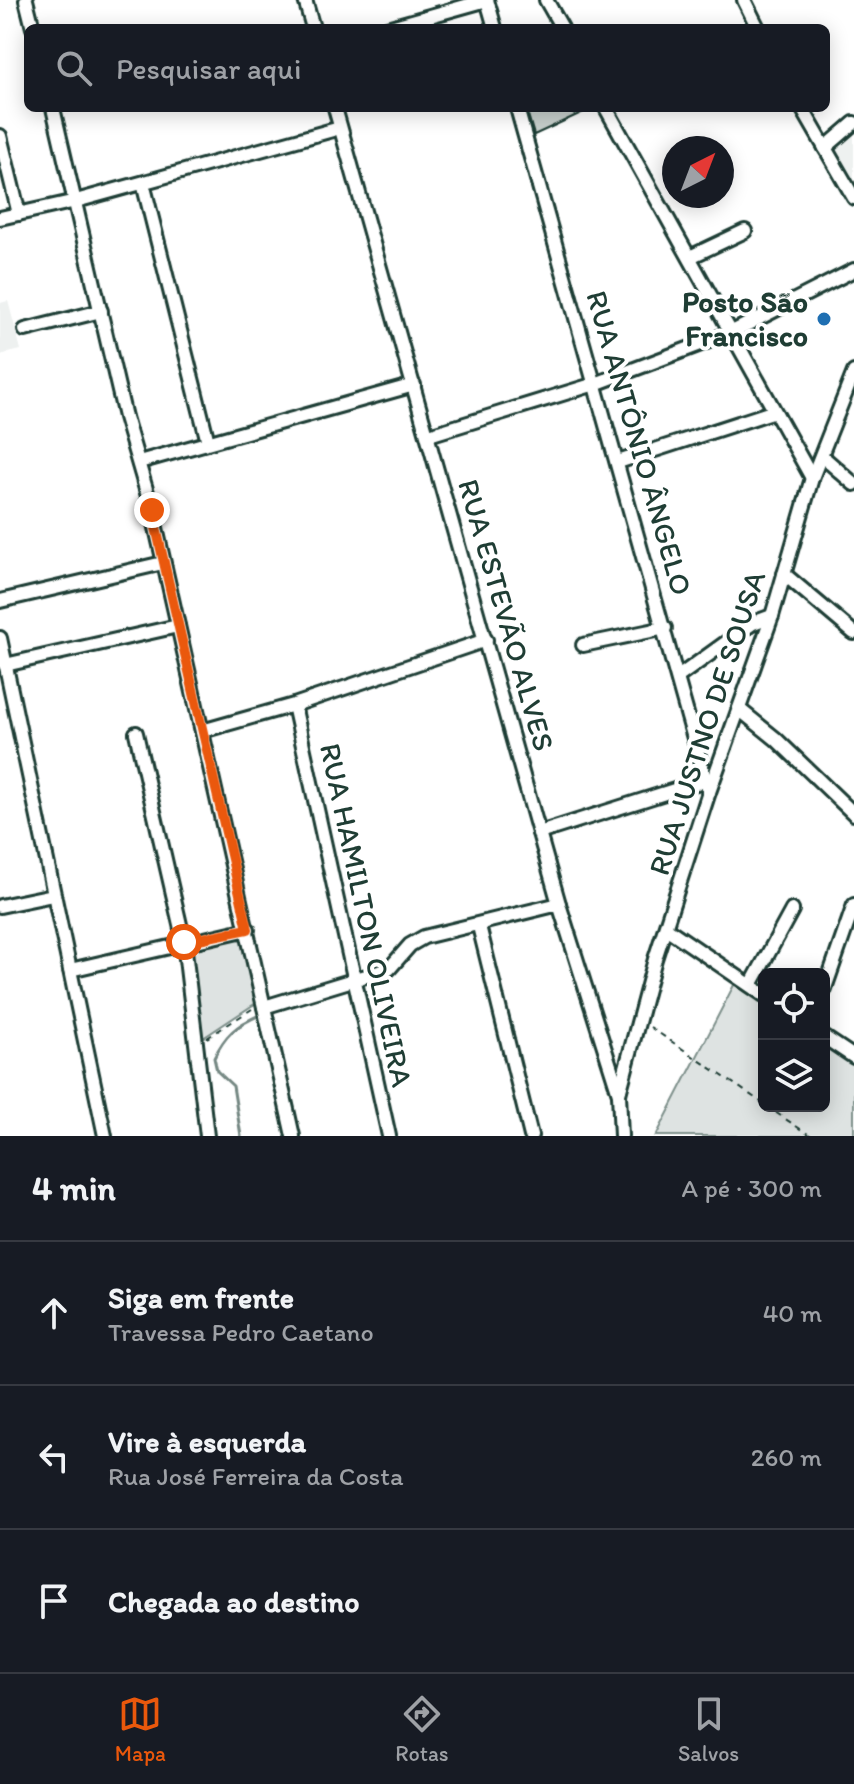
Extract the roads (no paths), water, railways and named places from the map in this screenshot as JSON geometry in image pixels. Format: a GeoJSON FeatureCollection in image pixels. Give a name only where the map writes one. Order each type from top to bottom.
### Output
{"type":"FeatureCollection","features":[{"type":"Feature","properties":{"kind":"street"},"geometry":{"type":"LineString","coordinates":[[26,0],[32,24]]}},
{"type":"Feature","properties":{"kind":"street"},"geometry":{"type":"LineString","coordinates":[[305,0],[312,24]]}},
{"type":"Feature","properties":{"kind":"street"},"geometry":{"type":"LineString","coordinates":[[401,24],[487,0],[494,24]]}},
{"type":"Feature","properties":{"kind":"street"},"geometry":{"type":"LineString","coordinates":[[546,0],[560,24]]}},
{"type":"Feature","properties":{"kind":"street"},"geometry":{"type":"LineString","coordinates":[[744,0],[756,24]]}},
{"type":"Feature","properties":{"kind":"street"},"geometry":{"type":"LineString","coordinates":[[54,112],[178,626],[293,1136]]}},
{"type":"Feature","properties":{"kind":"street","name":"RUA ESTEVÃO ALVES"},"geometry":{"type":"LineString","coordinates":[[336,112],[559,904],[619,1094],[621,1136]]}},
{"type":"Feature","properties":{"kind":"street","name":"RUA ANTÔNIO ÂNGELO"},"geometry":{"type":"LineString","coordinates":[[518,112],[708,786]]}},
{"type":"Feature","properties":{"kind":"street"},"geometry":{"type":"LineString","coordinates":[[608,112],[772,412],[812,478]]}},
{"type":"Feature","properties":{"kind":"street"},"geometry":{"type":"LineString","coordinates":[[804,112],[854,198]]}},
{"type":"Feature","properties":{"kind":"street"},"geometry":{"type":"LineString","coordinates":[[825,148],[854,123]]}},
{"type":"Feature","properties":{"kind":"street"},"geometry":{"type":"LineString","coordinates":[[0,218],[76,201],[340,128]]}},
{"type":"Feature","properties":{"kind":"street"},"geometry":{"type":"LineString","coordinates":[[0,136],[19,214]]}},
{"type":"Feature","properties":{"kind":"street"},"geometry":{"type":"LineString","coordinates":[[143,183],[208,442]]}},
{"type":"Feature","properties":{"kind":"street"},"geometry":{"type":"LineString","coordinates":[[690,257],[745,231]]}},
{"type":"Feature","properties":{"kind":"street"},"geometry":{"type":"LineString","coordinates":[[429,435],[595,384],[730,333],[854,270]]}},
{"type":"Feature","properties":{"kind":"street"},"geometry":{"type":"LineString","coordinates":[[25,330],[101,311]]}},
{"type":"Feature","properties":{"kind":"street","name":"RUA JUSTNO DE SOUSA"},"geometry":{"type":"LineString","coordinates":[[619,1094],[708,786],[772,616],[812,478],[854,372]]}},
{"type":"Feature","properties":{"kind":"street"},"geometry":{"type":"LineString","coordinates":[[139,462],[414,385]]}},
{"type":"Feature","properties":{"kind":"street"},"geometry":{"type":"LineString","coordinates":[[618,462],[772,412]]}},
{"type":"Feature","properties":{"kind":"street"},"geometry":{"type":"LineString","coordinates":[[822,456],[854,484]]}},
{"type":"Feature","properties":{"kind":"street"},"geometry":{"type":"LineString","coordinates":[[0,601],[163,563]]}},
{"type":"Feature","properties":{"kind":"street"},"geometry":{"type":"LineString","coordinates":[[784,574],[854,633]]}},
{"type":"Feature","properties":{"kind":"street"},"geometry":{"type":"LineString","coordinates":[[678,677],[753,623],[772,616]]}},
{"type":"Feature","properties":{"kind":"street"},"geometry":{"type":"LineString","coordinates":[[5,665],[178,626]]}},
{"type":"Feature","properties":{"kind":"street"},"geometry":{"type":"LineString","coordinates":[[583,645],[665,628]]}},
{"type":"Feature","properties":{"kind":"street"},"geometry":{"type":"LineString","coordinates":[[0,638],[105,1136]]}},
{"type":"Feature","properties":{"kind":"street"},"geometry":{"type":"LineString","coordinates":[[202,731],[294,705],[486,640]]}},
{"type":"Feature","properties":{"kind":"street","name":"RUA HAMILTON OLIVEIRA"},"geometry":{"type":"LineString","coordinates":[[294,705],[352,980],[389,1136]]}},
{"type":"Feature","properties":{"kind":"street"},"geometry":{"type":"LineString","coordinates":[[739,709],[776,739],[854,814]]}},
{"type":"Feature","properties":{"kind":"street"},"geometry":{"type":"LineString","coordinates":[[136,733],[184,942],[203,1135]]}},
{"type":"Feature","properties":{"kind":"street"},"geometry":{"type":"LineString","coordinates":[[539,833],[708,786]]}},
{"type":"Feature","properties":{"kind":"street"},"geometry":{"type":"LineString","coordinates":[[0,906],[53,895]]}},
{"type":"Feature","properties":{"kind":"street"},"geometry":{"type":"LineString","coordinates":[[264,1004],[389,969],[410,945],[424,937],[559,904]]}},
{"type":"Feature","properties":{"kind":"street"},"geometry":{"type":"LineString","coordinates":[[830,974],[854,905]]}},
{"type":"Feature","properties":{"kind":"street"},"geometry":{"type":"LineString","coordinates":[[751,985],[792,910]]}},
{"type":"Feature","properties":{"kind":"street"},"geometry":{"type":"LineString","coordinates":[[479,926],[531,1136]]}},
{"type":"Feature","properties":{"kind":"street"},"geometry":{"type":"LineString","coordinates":[[666,928],[758,990]]}},
{"type":"Feature","properties":{"kind":"street"},"geometry":{"type":"LineString","coordinates":[[70,970],[248,929]]}},
{"type":"Feature","properties":{"kind":"street"},"geometry":{"type":"LineString","coordinates":[[828,1040],[854,1057]]}},
{"type":"Feature","properties":{"kind":"waterway"},"geometry":{"type":"LineString","coordinates":[[241,1136],[233,1086],[217,1071],[214,1058],[232,1032],[260,1015]]}},
{"type":"Feature","properties":{"kind":"place","name":"Posto São Francisco"},"geometry":{"type":"Point","coordinates":[824,319]}}]}
